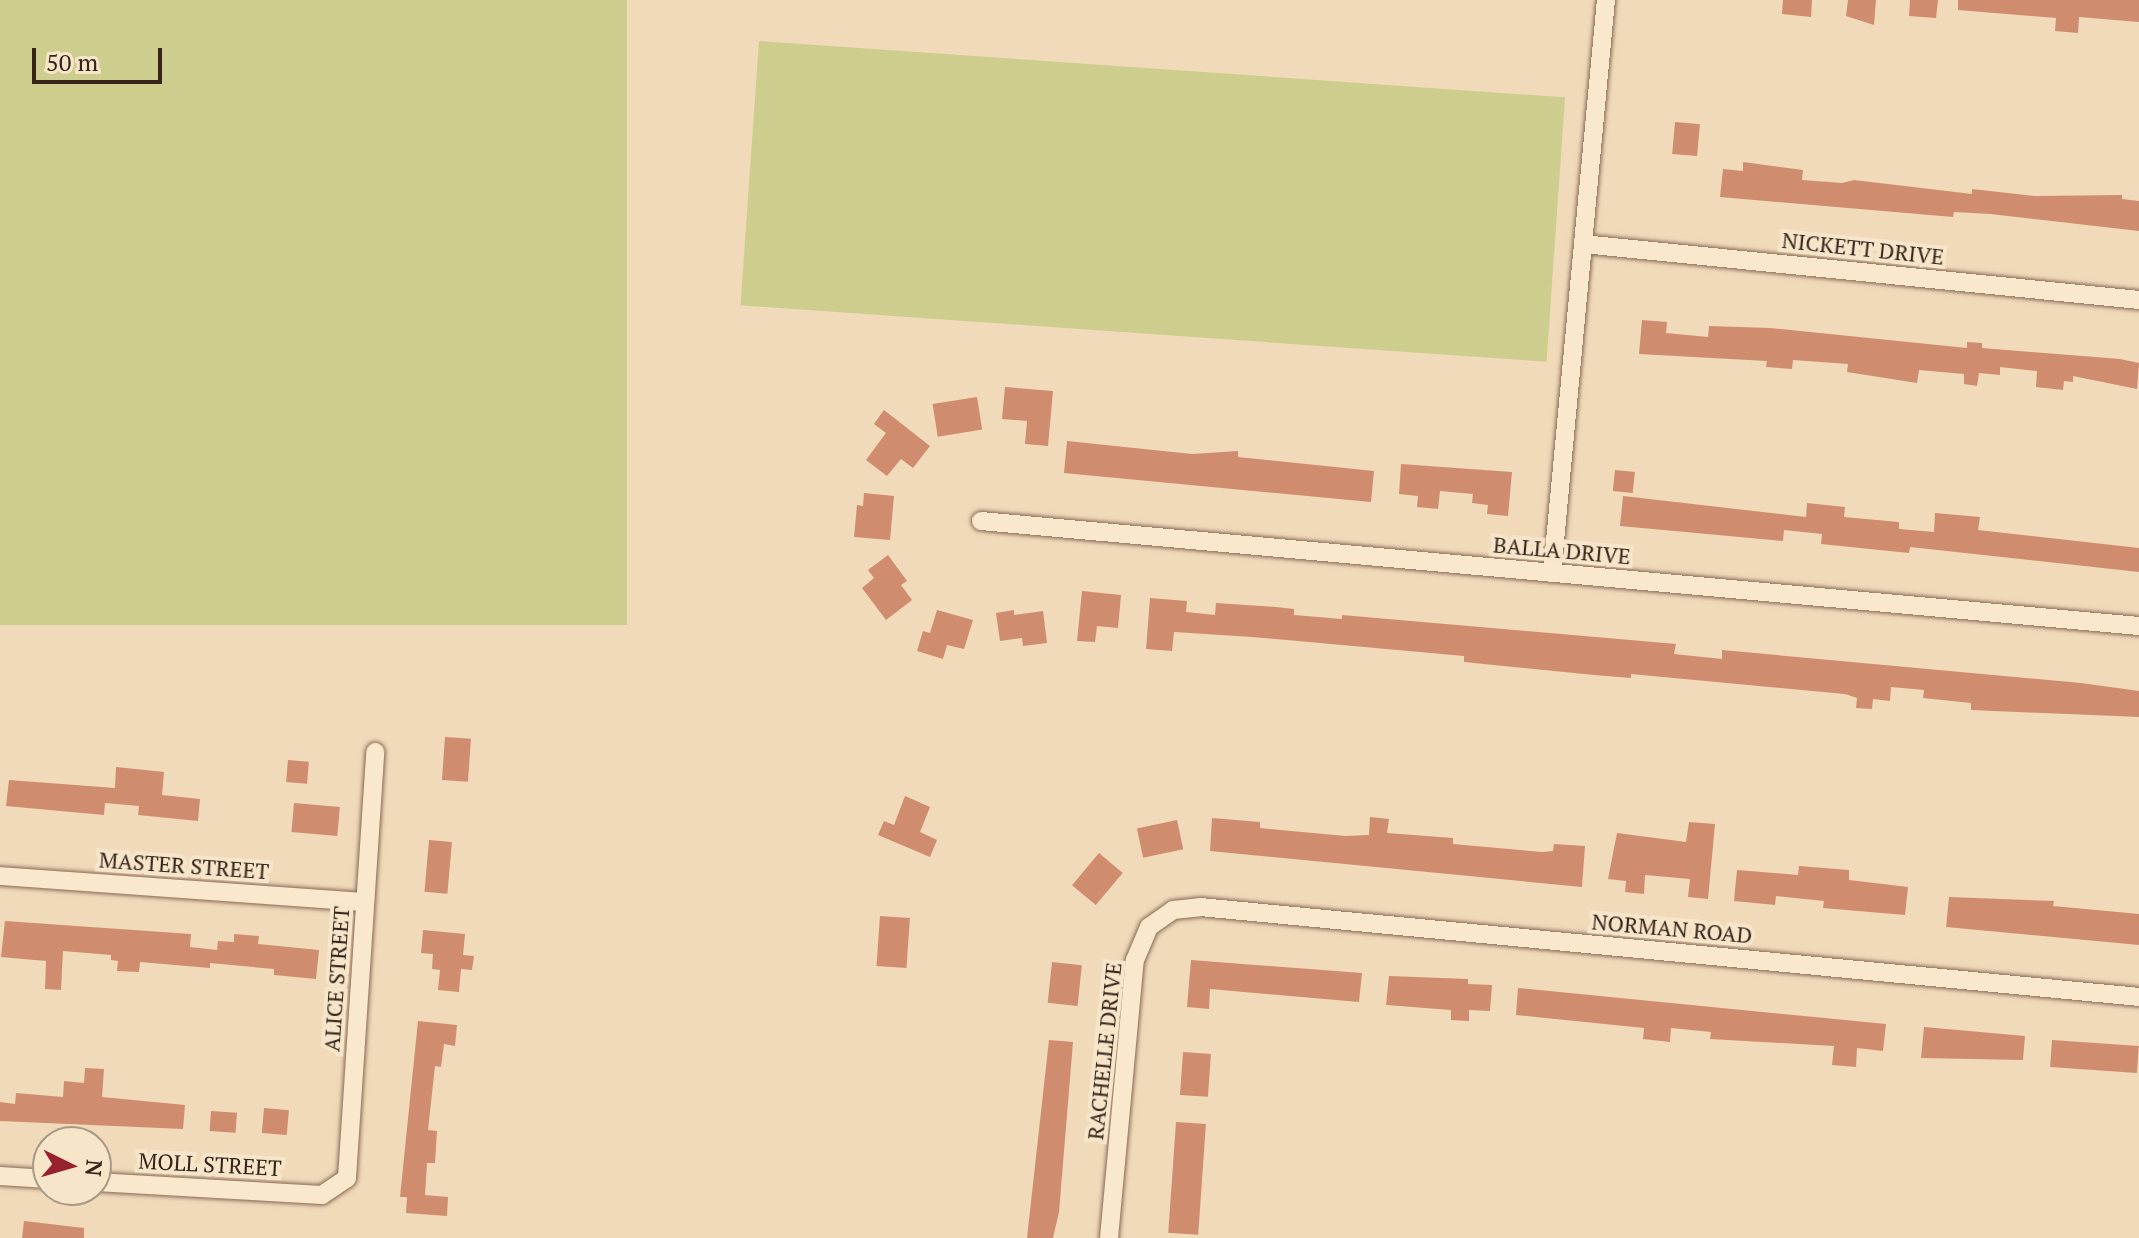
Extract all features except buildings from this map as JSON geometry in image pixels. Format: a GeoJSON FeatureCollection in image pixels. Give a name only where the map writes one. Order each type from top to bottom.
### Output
{"type":"FeatureCollection","features":[{"type":"Feature","properties":{"kind":"street"},"geometry":{"type":"LineString","coordinates":[[1552,573],[1606,0]]}},
{"type":"Feature","properties":{"kind":"street","name":"NICKETT DRIVE"},"geometry":{"type":"LineString","coordinates":[[1583,244],[2139,300]]}},
{"type":"Feature","properties":{"kind":"street","name":"BALLA DRIVE"},"geometry":{"type":"LineString","coordinates":[[981,521],[2139,626]]}},
{"type":"Feature","properties":{"kind":"street","name":"ALICE STREET"},"geometry":{"type":"LineString","coordinates":[[322,1195],[347,1178],[375,752]]}},
{"type":"Feature","properties":{"kind":"street","name":"MASTER STREET"},"geometry":{"type":"LineString","coordinates":[[0,876],[365,902]]}},
{"type":"Feature","properties":{"kind":"street","name":"NORMAN ROAD"},"geometry":{"type":"LineString","coordinates":[[1200,907],[2139,997]]}},
{"type":"Feature","properties":{"kind":"street","name":"RACHELLE DRIVE"},"geometry":{"type":"LineString","coordinates":[[1109,1238],[1135,960],[1149,927],[1173,910],[1200,907]]}},
{"type":"Feature","properties":{"kind":"street"},"geometry":{"type":"LineString","coordinates":[[0,1176],[32,1178]]}},
{"type":"Feature","properties":{"kind":"street","name":"MOLL STREET"},"geometry":{"type":"LineString","coordinates":[[112,1183],[322,1195]]}},
{"type":"Feature","properties":{"kind":"green space"},"geometry":{"type":"Polygon","coordinates":[[[0,0],[627,0],[627,625],[0,625],[0,0]]]}},
{"type":"Feature","properties":{"kind":"green space"},"geometry":{"type":"Polygon","coordinates":[[[759,41],[1565,97],[1547,362],[741,305],[759,41]]]}}]}
